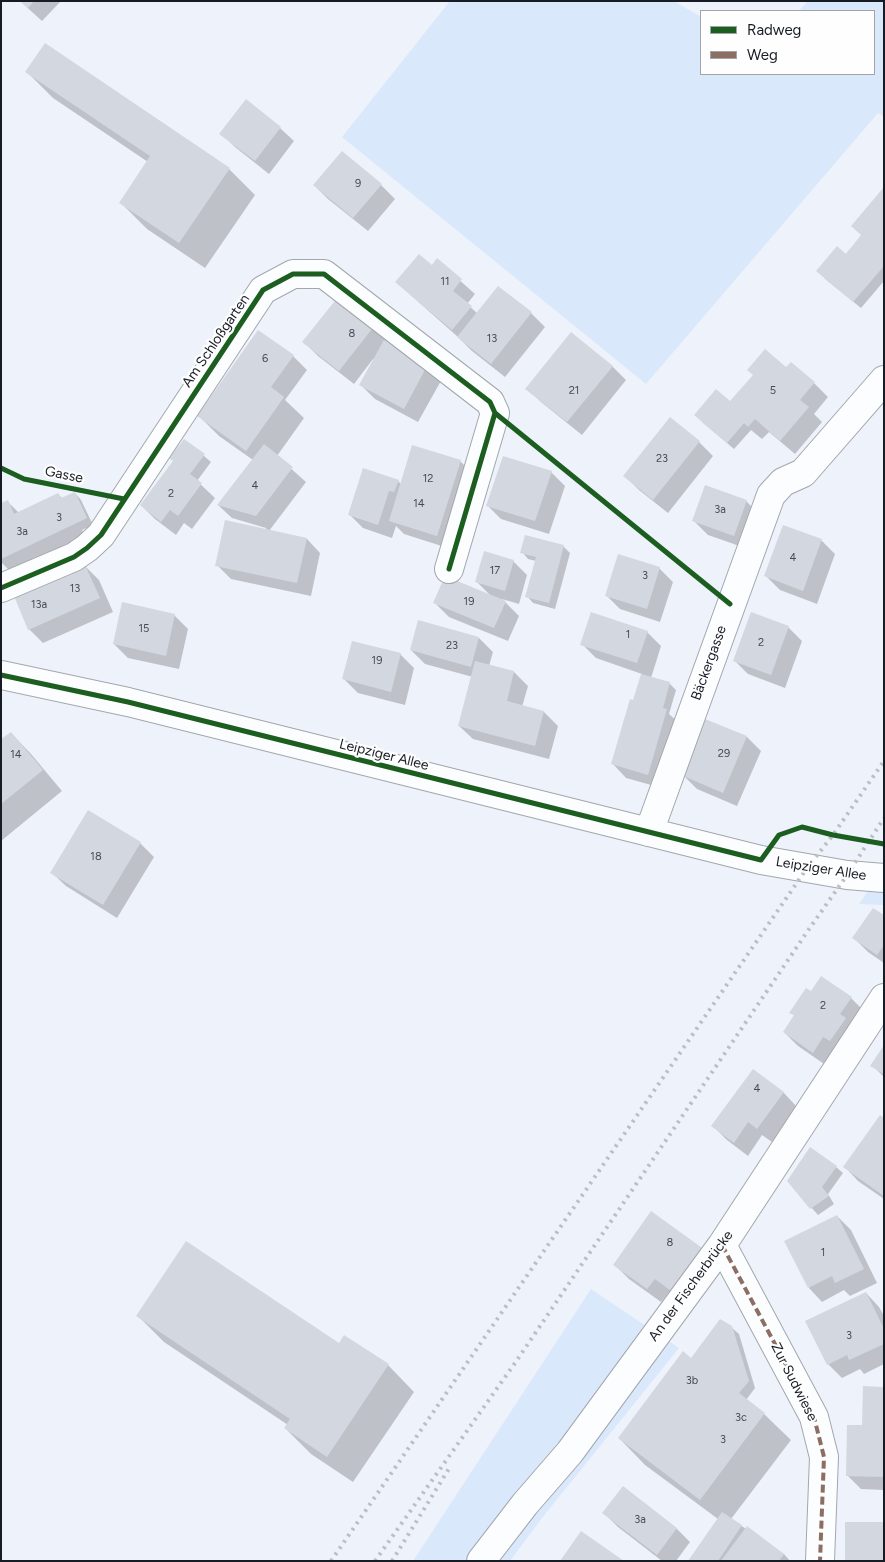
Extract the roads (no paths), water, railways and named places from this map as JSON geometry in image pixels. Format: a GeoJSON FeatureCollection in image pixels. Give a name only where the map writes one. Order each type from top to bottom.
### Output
{"type":"FeatureCollection","features":[{"type":"Feature","properties":{"kind":"street","name":"Am Schloßgarten"},"geometry":{"type":"LineString","coordinates":[[1,588],[74,557],[101,535],[263,290],[293,274],[324,274],[490,402],[495,413],[449,569]]}},
{"type":"Feature","properties":{"kind":"street","name":"Bäckergasse"},"geometry":{"type":"LineString","coordinates":[[649,832],[771,495],[784,482],[803,473],[884,380]]}},
{"type":"Feature","properties":{"kind":"street","name":"Leipziger Allee"},"geometry":{"type":"LineString","coordinates":[[1,675],[128,702],[761,860],[838,874],[884,878]]}},
{"type":"Feature","properties":{"kind":"street","name":"An der Fischerbrücke"},"geometry":{"type":"LineString","coordinates":[[481,1561],[525,1504],[570,1452],[722,1245],[884,998]]}},
{"type":"Feature","properties":{"kind":"street","name":"Zur Sudwiese"},"geometry":{"type":"LineString","coordinates":[[722,1245],[814,1417],[824,1458],[820,1561]]}},
{"type":"Feature","properties":{"kind":"railway"},"geometry":{"type":"LineString","coordinates":[[331,1561],[807,868],[833,835],[884,761]]}},
{"type":"Feature","properties":{"kind":"railway"},"geometry":{"type":"LineString","coordinates":[[375,1561],[515,1363],[884,818]]}},
{"type":"Feature","properties":{"kind":"railway"},"geometry":{"type":"LineString","coordinates":[[392,1561],[450,1467]]}}]}
